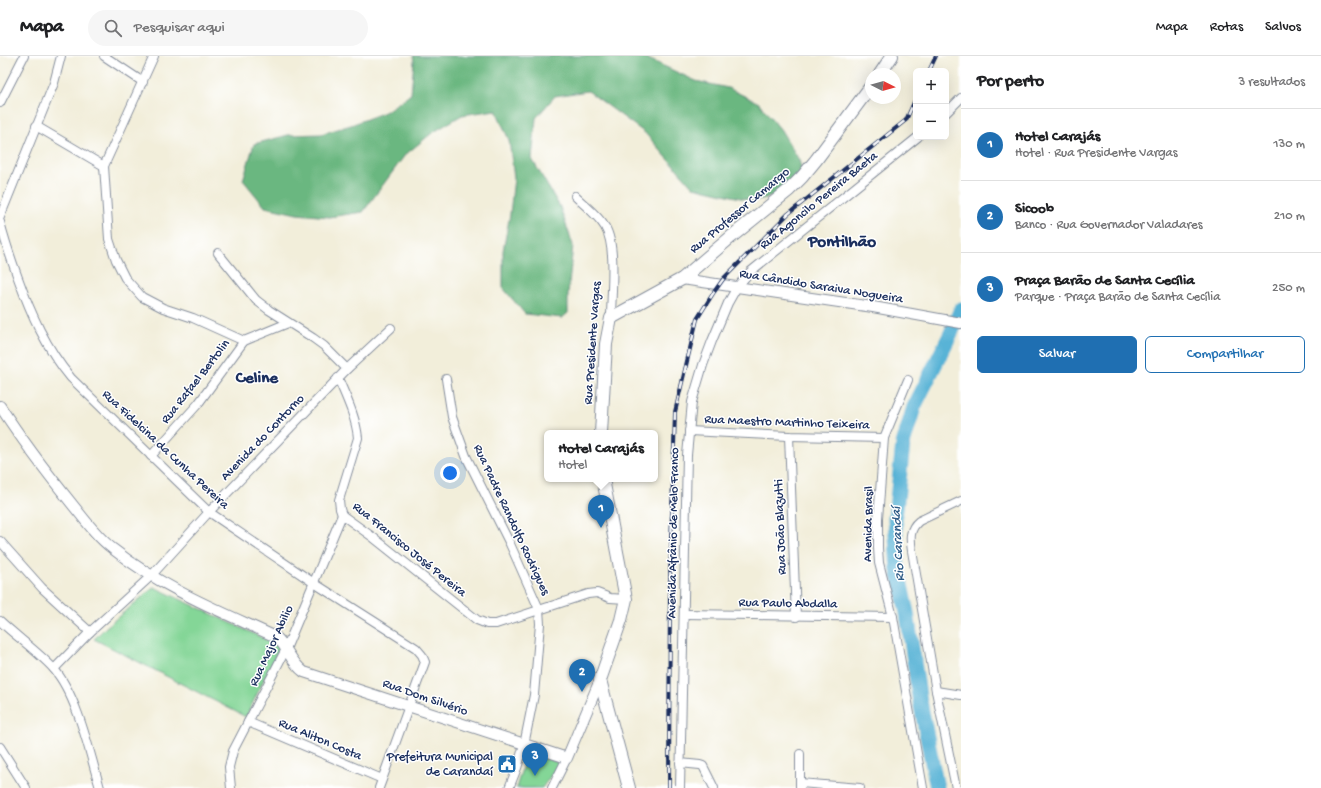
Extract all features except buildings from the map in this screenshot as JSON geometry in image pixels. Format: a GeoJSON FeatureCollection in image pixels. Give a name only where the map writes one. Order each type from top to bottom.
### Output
{"type":"FeatureCollection","features":[{"type":"Feature","properties":{"kind":"main road"},"geometry":{"type":"LineString","coordinates":[[884,68],[892,56]]}},
{"type":"Feature","properties":{"kind":"main road","name":"Rua Professor Camargo"},"geometry":{"type":"LineString","coordinates":[[611,318],[682,279],[730,237],[789,190],[802,177],[865,94]]}},
{"type":"Feature","properties":{"kind":"main road","name":"Rua Presidente Vargas"},"geometry":{"type":"LineString","coordinates":[[601,430],[606,344],[611,318]]}},
{"type":"Feature","properties":{"kind":"main road"},"geometry":{"type":"LineString","coordinates":[[604,482],[626,599],[600,680],[629,788]]}},
{"type":"Feature","properties":{"kind":"street"},"geometry":{"type":"LineString","coordinates":[[0,103],[24,56]]}},
{"type":"Feature","properties":{"kind":"street"},"geometry":{"type":"LineString","coordinates":[[0,217],[54,83],[61,56]]}},
{"type":"Feature","properties":{"kind":"street"},"geometry":{"type":"LineString","coordinates":[[104,56],[143,82]]}},
{"type":"Feature","properties":{"kind":"street"},"geometry":{"type":"LineString","coordinates":[[154,56],[104,166],[109,239],[116,260],[126,278],[142,297],[163,308],[193,318],[244,341],[288,323]]}},
{"type":"Feature","properties":{"kind":"street"},"geometry":{"type":"LineString","coordinates":[[949,110],[961,98]]}},
{"type":"Feature","properties":{"kind":"street"},"geometry":{"type":"LineString","coordinates":[[36,126],[104,166]]}},
{"type":"Feature","properties":{"kind":"street","name":"Rua Agoncilo Pereira Baeta"},"geometry":{"type":"LineString","coordinates":[[737,287],[758,265],[914,140]]}},
{"type":"Feature","properties":{"kind":"street","name":"Rua Presidente Vargas"},"geometry":{"type":"LineString","coordinates":[[575,196],[597,217],[605,226],[610,235],[612,247],[611,318]]}},
{"type":"Feature","properties":{"kind":"street","name":"Rua Fidelcina da Cunha Pereira"},"geometry":{"type":"LineString","coordinates":[[0,222],[4,240],[31,313],[48,346],[71,378],[209,512],[314,583],[416,648],[422,655],[425,662],[408,705]]}},
{"type":"Feature","properties":{"kind":"street"},"geometry":{"type":"LineString","coordinates":[[218,253],[256,300],[324,346],[347,369]]}},
{"type":"Feature","properties":{"kind":"street","name":"Rua Cândido Saraiva Nogueira"},"geometry":{"type":"LineString","coordinates":[[682,279],[873,307],[955,322]]}},
{"type":"Feature","properties":{"kind":"street","name":"Avenida Afrânio de Melo Franco"},"geometry":{"type":"LineString","coordinates":[[680,788],[687,455],[692,402],[712,341],[728,303],[737,287]]}},
{"type":"Feature","properties":{"kind":"street","name":"Avenida do Contorno"},"geometry":{"type":"LineString","coordinates":[[54,669],[90,632],[151,576],[209,512],[338,378],[391,328]]}},
{"type":"Feature","properties":{"kind":"street","name":"Rua Rafael Bertolin"},"geometry":{"type":"LineString","coordinates":[[151,456],[198,404],[244,341]]}},
{"type":"Feature","properties":{"kind":"street","name":"Rua Francisco José Pereira"},"geometry":{"type":"LineString","coordinates":[[338,378],[353,414],[358,438],[357,446],[339,500],[342,515],[477,620],[486,624],[496,624],[539,609]]}},
{"type":"Feature","properties":{"kind":"street","name":"Rua Padre Randolfo Rodrigues"},"geometry":{"type":"LineString","coordinates":[[446,379],[452,417],[466,456],[510,544],[539,609],[540,624],[534,695],[524,744],[509,788]]}},
{"type":"Feature","properties":{"kind":"street","name":"Avenida Brasil"},"geometry":{"type":"LineString","coordinates":[[908,380],[884,438],[878,519],[878,548],[879,563],[892,617],[923,788]]}},
{"type":"Feature","properties":{"kind":"street","name":"Rua Dom Silvério"},"geometry":{"type":"LineString","coordinates":[[0,406],[38,460],[94,531],[112,548],[151,576],[182,594],[276,637],[286,649],[296,666],[304,672],[567,758]]}},
{"type":"Feature","properties":{"kind":"street","name":"Rua Maestro Martinho Teixeira"},"geometry":{"type":"LineString","coordinates":[[689,431],[789,436],[884,438]]}},
{"type":"Feature","properties":{"kind":"street","name":"Rua João Blazutti"},"geometry":{"type":"LineString","coordinates":[[789,436],[796,617]]}},
{"type":"Feature","properties":{"kind":"street"},"geometry":{"type":"LineString","coordinates":[[956,788],[936,691],[910,535],[914,525],[919,521],[961,501]]}},
{"type":"Feature","properties":{"kind":"street","name":"Rua Major Abilio"},"geometry":{"type":"LineString","coordinates":[[230,788],[229,767],[233,751],[286,649],[342,515]]}},
{"type":"Feature","properties":{"kind":"street"},"geometry":{"type":"LineString","coordinates":[[0,541],[42,588],[90,632]]}},
{"type":"Feature","properties":{"kind":"street"},"geometry":{"type":"LineString","coordinates":[[539,609],[588,594],[626,599]]}},
{"type":"Feature","properties":{"kind":"street","name":"Rua Paulo Abdalla"},"geometry":{"type":"LineString","coordinates":[[684,614],[796,617],[892,617]]}},
{"type":"Feature","properties":{"kind":"street"},"geometry":{"type":"LineString","coordinates":[[0,621],[54,669],[68,691],[76,711],[100,788]]}},
{"type":"Feature","properties":{"kind":"street"},"geometry":{"type":"LineString","coordinates":[[552,788],[567,758],[600,680]]}},
{"type":"Feature","properties":{"kind":"street"},"geometry":{"type":"LineString","coordinates":[[936,691],[961,695]]}},
{"type":"Feature","properties":{"kind":"street"},"geometry":{"type":"LineString","coordinates":[[379,788],[408,705]]}},
{"type":"Feature","properties":{"kind":"street","name":"Rua Aliton Costa"},"geometry":{"type":"LineString","coordinates":[[248,722],[382,779]]}},
{"type":"Feature","properties":{"kind":"street"},"geometry":{"type":"LineString","coordinates":[[0,747],[26,788]]}},
{"type":"Feature","properties":{"kind":"street"},"geometry":{"type":"LineString","coordinates":[[800,754],[800,786],[860,788]]}},
{"type":"Feature","properties":{"kind":"street"},"geometry":{"type":"LineString","coordinates":[[680,763],[703,766],[714,788]]}},
{"type":"Feature","properties":{"kind":"green space"},"geometry":{"type":"Polygon","coordinates":[[[413,56],[642,56],[696,81],[728,88],[759,103],[781,130],[799,160],[803,174],[779,195],[753,201],[693,187],[645,133],[588,91],[555,96],[536,118],[532,159],[560,207],[573,245],[568,294],[568,313],[562,318],[525,314],[503,288],[503,251],[510,214],[514,178],[509,140],[496,110],[462,115],[432,133],[405,155],[363,212],[329,217],[297,214],[265,207],[243,180],[254,144],[288,135],[321,134],[351,125],[385,112],[411,94],[414,61],[413,56]]]}},
{"type":"Feature","properties":{"kind":"green space"},"geometry":{"type":"Polygon","coordinates":[[[154,587],[280,646],[246,717],[94,639],[154,587]]]}},
{"type":"Feature","properties":{"kind":"green space"},"geometry":{"type":"Polygon","coordinates":[[[527,753],[560,763],[542,788],[516,788],[527,753]]]}},
{"type":"Feature","properties":{"kind":"waterway","name":"Rio Carandaí"},"geometry":{"type":"LineString","coordinates":[[937,788],[919,696],[907,613],[898,571],[895,518],[903,444],[914,407],[951,333],[961,309]]}},
{"type":"Feature","properties":{"kind":"railway"},"geometry":{"type":"LineString","coordinates":[[930,68],[936,56]]}},
{"type":"Feature","properties":{"kind":"railway"},"geometry":{"type":"LineString","coordinates":[[669,788],[670,579],[675,412],[697,319],[724,278],[788,214],[906,120],[913,104]]}},
{"type":"Feature","properties":{"kind":"place","name":"Hotel Carajás"},"geometry":{"type":"Point","coordinates":[601,528]}},
{"type":"Feature","properties":{"kind":"place","name":"Sicoob"},"geometry":{"type":"Point","coordinates":[582,692]}},
{"type":"Feature","properties":{"kind":"place","name":"Prefeitura Municipal de Carandaí"},"geometry":{"type":"Point","coordinates":[507,764]}},
{"type":"Feature","properties":{"kind":"place","name":"Praça Barão de Santa Cecília"},"geometry":{"type":"Point","coordinates":[535,776]}},
{"type":"Feature","properties":{"kind":"district","name":"Pontilhão"},"geometry":{"type":"Point","coordinates":[842,243]}},
{"type":"Feature","properties":{"kind":"district","name":"Celine"},"geometry":{"type":"Point","coordinates":[257,379]}}]}
